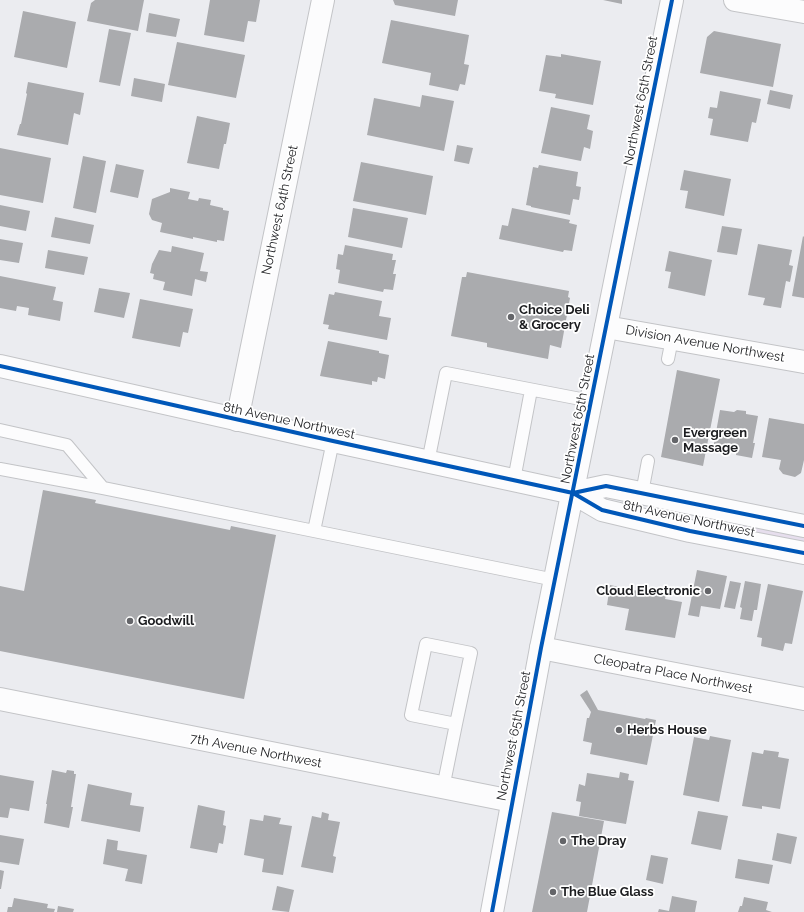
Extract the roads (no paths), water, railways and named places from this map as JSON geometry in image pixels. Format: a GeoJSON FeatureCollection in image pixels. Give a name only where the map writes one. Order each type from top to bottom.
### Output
{"type":"FeatureCollection","features":[{"type":"Feature","properties":{"kind":"street","name":"Northwest 64th Street"},"geometry":{"type":"LineString","coordinates":[[237,420],[322,0]]}},
{"type":"Feature","properties":{"kind":"street","name":"Northwest 65th Street"},"geometry":{"type":"LineString","coordinates":[[492,912],[541,648],[672,0]]}},
{"type":"Feature","properties":{"kind":"street"},"geometry":{"type":"LineString","coordinates":[[735,0],[804,12]]}},
{"type":"Feature","properties":{"kind":"street","name":"Division Avenue Northwest"},"geometry":{"type":"LineString","coordinates":[[606,327],[670,349],[804,362]]}},
{"type":"Feature","properties":{"kind":"street","name":"8th Avenue Northwest"},"geometry":{"type":"LineString","coordinates":[[0,366],[237,420],[573,493],[602,510],[690,531],[804,553]]}},
{"type":"Feature","properties":{"kind":"street","name":"8th Avenue Northwest"},"geometry":{"type":"LineString","coordinates":[[573,493],[606,486],[804,526]]}},
{"type":"Feature","properties":{"kind":"street","name":"Cleopatra Place Northwest"},"geometry":{"type":"LineString","coordinates":[[541,648],[804,699]]}},
{"type":"Feature","properties":{"kind":"street","name":"7th Avenue Northwest"},"geometry":{"type":"LineString","coordinates":[[0,699],[512,802]]}},
{"type":"Feature","properties":{"kind":"lane"},"geometry":{"type":"LineString","coordinates":[[428,462],[446,373],[591,401]]}},
{"type":"Feature","properties":{"kind":"lane"},"geometry":{"type":"LineString","coordinates":[[514,480],[531,390]]}},
{"type":"Feature","properties":{"kind":"lane"},"geometry":{"type":"LineString","coordinates":[[0,430],[67,445],[103,488]]}},
{"type":"Feature","properties":{"kind":"lane"},"geometry":{"type":"LineString","coordinates":[[314,531],[333,441]]}},
{"type":"Feature","properties":{"kind":"lane"},"geometry":{"type":"LineString","coordinates":[[642,493],[648,461]]}},
{"type":"Feature","properties":{"kind":"lane"},"geometry":{"type":"LineString","coordinates":[[0,469],[103,488],[555,580]]}},
{"type":"Feature","properties":{"kind":"lane"},"geometry":{"type":"LineString","coordinates":[[443,788],[471,654],[426,644],[411,715],[456,724]]}},
{"type":"Feature","properties":{"kind":"place","name":"Choice Deli & Grocery"},"geometry":{"type":"Point","coordinates":[511,317]}},
{"type":"Feature","properties":{"kind":"place","name":"Evergreen Massage"},"geometry":{"type":"Point","coordinates":[675,440]}},
{"type":"Feature","properties":{"kind":"place","name":"Cloud Electronic"},"geometry":{"type":"Point","coordinates":[708,591]}},
{"type":"Feature","properties":{"kind":"place","name":"Goodwill"},"geometry":{"type":"Point","coordinates":[130,621]}},
{"type":"Feature","properties":{"kind":"place","name":"Herbs House"},"geometry":{"type":"Point","coordinates":[619,730]}},
{"type":"Feature","properties":{"kind":"place","name":"The Dray"},"geometry":{"type":"Point","coordinates":[563,841]}},
{"type":"Feature","properties":{"kind":"place","name":"The Blue Glass"},"geometry":{"type":"Point","coordinates":[553,892]}}]}
